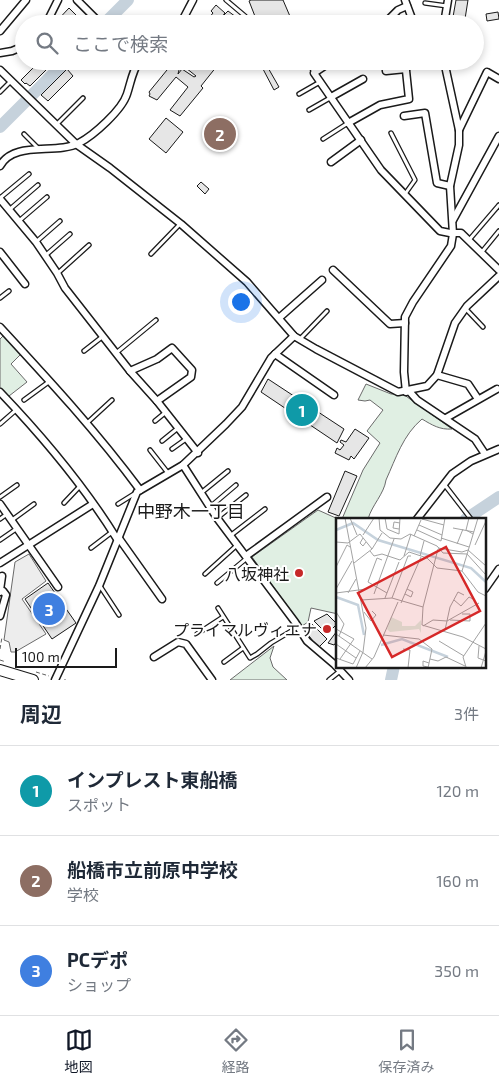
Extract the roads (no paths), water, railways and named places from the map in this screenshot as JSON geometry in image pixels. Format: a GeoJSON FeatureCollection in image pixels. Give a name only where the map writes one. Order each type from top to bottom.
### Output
{"type":"FeatureCollection","features":[{"type":"Feature","properties":{"kind":"main road"},"geometry":{"type":"LineString","coordinates":[[0,670],[33,680]]}},
{"type":"Feature","properties":{"kind":"street"},"geometry":{"type":"LineString","coordinates":[[0,31],[26,0]]}},
{"type":"Feature","properties":{"kind":"street"},"geometry":{"type":"LineString","coordinates":[[50,15],[58,0]]}},
{"type":"Feature","properties":{"kind":"street"},"geometry":{"type":"LineString","coordinates":[[77,0],[92,15]]}},
{"type":"Feature","properties":{"kind":"street"},"geometry":{"type":"LineString","coordinates":[[185,15],[193,0]]}},
{"type":"Feature","properties":{"kind":"street"},"geometry":{"type":"LineString","coordinates":[[393,15],[406,3],[411,15]]}},
{"type":"Feature","properties":{"kind":"street"},"geometry":{"type":"LineString","coordinates":[[0,53],[15,50]]}},
{"type":"Feature","properties":{"kind":"street"},"geometry":{"type":"LineString","coordinates":[[0,70],[76,144],[110,168],[181,224],[247,282],[297,337],[398,392],[426,386],[437,375],[455,323],[465,308],[499,276]]}},
{"type":"Feature","properties":{"kind":"street"},"geometry":{"type":"LineString","coordinates":[[0,166],[12,153],[76,144],[92,136],[115,112],[127,95],[133,70]]}},
{"type":"Feature","properties":{"kind":"street"},"geometry":{"type":"LineString","coordinates":[[318,70],[314,73],[382,170],[440,231],[453,234],[461,233],[480,254],[499,270]]}},
{"type":"Feature","properties":{"kind":"street"},"geometry":{"type":"LineString","coordinates":[[348,122],[380,105],[409,99],[406,70]]}},
{"type":"Feature","properties":{"kind":"street"},"geometry":{"type":"LineString","coordinates":[[446,70],[459,130],[459,145],[450,186],[452,246],[413,302],[405,317],[404,372],[408,391],[417,400],[475,439],[485,454]]}},
{"type":"Feature","properties":{"kind":"street"},"geometry":{"type":"LineString","coordinates":[[459,130],[487,72],[499,79]]}},
{"type":"Feature","properties":{"kind":"street"},"geometry":{"type":"LineString","coordinates":[[331,97],[363,79]]}},
{"type":"Feature","properties":{"kind":"street"},"geometry":{"type":"LineString","coordinates":[[404,116],[425,113],[437,183],[450,186]]}},
{"type":"Feature","properties":{"kind":"street"},"geometry":{"type":"LineString","coordinates":[[452,220],[499,136]]}},
{"type":"Feature","properties":{"kind":"street"},"geometry":{"type":"LineString","coordinates":[[331,162],[361,140]]}},
{"type":"Feature","properties":{"kind":"street"},"geometry":{"type":"LineString","coordinates":[[0,199],[36,242],[66,288],[115,354],[157,401],[198,453]]}},
{"type":"Feature","properties":{"kind":"street"},"geometry":{"type":"LineString","coordinates":[[0,252],[25,284]]}},
{"type":"Feature","properties":{"kind":"street"},"geometry":{"type":"LineString","coordinates":[[333,270],[390,324],[405,323]]}},
{"type":"Feature","properties":{"kind":"street"},"geometry":{"type":"LineString","coordinates":[[279,318],[322,280]]}},
{"type":"Feature","properties":{"kind":"street"},"geometry":{"type":"LineString","coordinates":[[0,327],[116,457],[139,491]]}},
{"type":"Feature","properties":{"kind":"street"},"geometry":{"type":"LineString","coordinates":[[55,680],[99,586],[116,536],[139,491],[183,465],[198,453],[242,407],[275,354],[297,337]]}},
{"type":"Feature","properties":{"kind":"street"},"geometry":{"type":"LineString","coordinates":[[130,371],[157,359],[172,348],[192,370],[191,376],[157,401]]}},
{"type":"Feature","properties":{"kind":"street"},"geometry":{"type":"LineString","coordinates":[[275,354],[334,395]]}},
{"type":"Feature","properties":{"kind":"street"},"geometry":{"type":"LineString","coordinates":[[437,375],[468,384],[478,399]]}},
{"type":"Feature","properties":{"kind":"street"},"geometry":{"type":"LineString","coordinates":[[446,418],[497,388]]}},
{"type":"Feature","properties":{"kind":"street"},"geometry":{"type":"LineString","coordinates":[[0,392],[47,442],[81,485],[162,599]]}},
{"type":"Feature","properties":{"kind":"street"},"geometry":{"type":"LineString","coordinates":[[418,518],[452,474],[471,461],[499,449]]}},
{"type":"Feature","properties":{"kind":"street"},"geometry":{"type":"LineString","coordinates":[[183,465],[236,546],[247,557],[307,641],[336,662]]}},
{"type":"Feature","properties":{"kind":"street"},"geometry":{"type":"LineString","coordinates":[[247,557],[327,498]]}},
{"type":"Feature","properties":{"kind":"street"},"geometry":{"type":"LineString","coordinates":[[0,504],[58,587]]}},
{"type":"Feature","properties":{"kind":"street"},"geometry":{"type":"LineString","coordinates":[[0,563],[93,504]]}},
{"type":"Feature","properties":{"kind":"street"},"geometry":{"type":"LineString","coordinates":[[486,588],[499,569]]}},
{"type":"Feature","properties":{"kind":"street"},"geometry":{"type":"LineString","coordinates":[[0,616],[6,595],[3,591],[0,591],[2,576]]}},
{"type":"Feature","properties":{"kind":"street"},"geometry":{"type":"LineString","coordinates":[[154,657],[178,642],[186,644],[212,680]]}},
{"type":"Feature","properties":{"kind":"street"},"geometry":{"type":"LineString","coordinates":[[339,668],[349,680]]}},
{"type":"Feature","properties":{"kind":"lane"},"geometry":{"type":"LineString","coordinates":[[226,0],[243,15]]}},
{"type":"Feature","properties":{"kind":"lane"},"geometry":{"type":"LineString","coordinates":[[425,3],[447,3]]}},
{"type":"Feature","properties":{"kind":"lane"},"geometry":{"type":"LineString","coordinates":[[0,92],[12,81]]}},
{"type":"Feature","properties":{"kind":"lane"},"geometry":{"type":"LineString","coordinates":[[299,94],[320,82]]}},
{"type":"Feature","properties":{"kind":"lane"},"geometry":{"type":"LineString","coordinates":[[310,110],[331,97]]}},
{"type":"Feature","properties":{"kind":"lane"},"geometry":{"type":"LineString","coordinates":[[56,125],[83,98]]}},
{"type":"Feature","properties":{"kind":"lane"},"geometry":{"type":"LineString","coordinates":[[323,140],[348,122]]}},
{"type":"Feature","properties":{"kind":"lane"},"geometry":{"type":"LineString","coordinates":[[391,133],[416,180],[405,194]]}},
{"type":"Feature","properties":{"kind":"lane"},"geometry":{"type":"LineString","coordinates":[[24,134],[40,149]]}},
{"type":"Feature","properties":{"kind":"lane"},"geometry":{"type":"LineString","coordinates":[[0,199],[29,174]]}},
{"type":"Feature","properties":{"kind":"lane"},"geometry":{"type":"LineString","coordinates":[[9,210],[38,185]]}},
{"type":"Feature","properties":{"kind":"lane"},"geometry":{"type":"LineString","coordinates":[[18,221],[47,197]]}},
{"type":"Feature","properties":{"kind":"lane"},"geometry":{"type":"LineString","coordinates":[[468,240],[499,204]]}},
{"type":"Feature","properties":{"kind":"lane"},"geometry":{"type":"LineString","coordinates":[[36,242],[60,221]]}},
{"type":"Feature","properties":{"kind":"lane"},"geometry":{"type":"LineString","coordinates":[[151,254],[181,224]]}},
{"type":"Feature","properties":{"kind":"lane"},"geometry":{"type":"LineString","coordinates":[[480,254],[499,232]]}},
{"type":"Feature","properties":{"kind":"lane"},"geometry":{"type":"LineString","coordinates":[[45,256],[70,234]]}},
{"type":"Feature","properties":{"kind":"lane"},"geometry":{"type":"LineString","coordinates":[[57,273],[89,245]]}},
{"type":"Feature","properties":{"kind":"lane"},"geometry":{"type":"LineString","coordinates":[[0,298],[9,291]]}},
{"type":"Feature","properties":{"kind":"lane"},"geometry":{"type":"LineString","coordinates":[[465,308],[483,327]]}},
{"type":"Feature","properties":{"kind":"lane"},"geometry":{"type":"LineString","coordinates":[[297,337],[327,311]]}},
{"type":"Feature","properties":{"kind":"lane"},"geometry":{"type":"LineString","coordinates":[[115,354],[156,320]]}},
{"type":"Feature","properties":{"kind":"lane"},"geometry":{"type":"LineString","coordinates":[[84,351],[102,337]]}},
{"type":"Feature","properties":{"kind":"lane"},"geometry":{"type":"LineString","coordinates":[[24,400],[50,381]]}},
{"type":"Feature","properties":{"kind":"lane"},"geometry":{"type":"LineString","coordinates":[[87,424],[112,400]]}},
{"type":"Feature","properties":{"kind":"lane"},"geometry":{"type":"LineString","coordinates":[[0,424],[17,409]]}},
{"type":"Feature","properties":{"kind":"lane"},"geometry":{"type":"LineString","coordinates":[[154,421],[166,412]]}},
{"type":"Feature","properties":{"kind":"lane"},"geometry":{"type":"LineString","coordinates":[[162,441],[178,428]]}},
{"type":"Feature","properties":{"kind":"lane"},"geometry":{"type":"LineString","coordinates":[[172,449],[187,439]]}},
{"type":"Feature","properties":{"kind":"lane"},"geometry":{"type":"LineString","coordinates":[[150,450],[168,474]]}},
{"type":"Feature","properties":{"kind":"lane"},"geometry":{"type":"LineString","coordinates":[[200,493],[228,471]]}},
{"type":"Feature","properties":{"kind":"lane"},"geometry":{"type":"LineString","coordinates":[[444,484],[470,518]]}},
{"type":"Feature","properties":{"kind":"lane"},"geometry":{"type":"LineString","coordinates":[[0,497],[17,485]]}},
{"type":"Feature","properties":{"kind":"lane"},"geometry":{"type":"LineString","coordinates":[[64,503],[81,485]]}},
{"type":"Feature","properties":{"kind":"lane"},"geometry":{"type":"LineString","coordinates":[[210,507],[236,485]]}},
{"type":"Feature","properties":{"kind":"lane"},"geometry":{"type":"LineString","coordinates":[[118,504],[139,491]]}},
{"type":"Feature","properties":{"kind":"lane"},"geometry":{"type":"LineString","coordinates":[[217,518],[246,495]]}},
{"type":"Feature","properties":{"kind":"lane"},"geometry":{"type":"LineString","coordinates":[[0,520],[34,504]]}},
{"type":"Feature","properties":{"kind":"lane"},"geometry":{"type":"LineString","coordinates":[[230,536],[265,509]]}},
{"type":"Feature","properties":{"kind":"lane"},"geometry":{"type":"LineString","coordinates":[[0,540],[17,529]]}},
{"type":"Feature","properties":{"kind":"lane"},"geometry":{"type":"LineString","coordinates":[[91,548],[116,536]]}},
{"type":"Feature","properties":{"kind":"lane"},"geometry":{"type":"LineString","coordinates":[[205,574],[236,546]]}},
{"type":"Feature","properties":{"kind":"lane"},"geometry":{"type":"LineString","coordinates":[[217,583],[247,557]]}},
{"type":"Feature","properties":{"kind":"lane"},"geometry":{"type":"LineString","coordinates":[[99,586],[119,615]]}},
{"type":"Feature","properties":{"kind":"lane"},"geometry":{"type":"LineString","coordinates":[[218,608],[250,658],[298,627]]}},
{"type":"Feature","properties":{"kind":"lane"},"geometry":{"type":"LineString","coordinates":[[197,634],[223,617]]}},
{"type":"Feature","properties":{"kind":"lane"},"geometry":{"type":"LineString","coordinates":[[224,662],[243,648]]}},
{"type":"Feature","properties":{"kind":"lane"},"geometry":{"type":"LineString","coordinates":[[329,680],[340,671]]}},
{"type":"Feature","properties":{"kind":"waterway"},"geometry":{"type":"LineString","coordinates":[[113,15],[128,0]]}},
{"type":"Feature","properties":{"kind":"waterway"},"geometry":{"type":"LineString","coordinates":[[0,127],[57,70]]}},
{"type":"Feature","properties":{"kind":"waterway"},"geometry":{"type":"LineString","coordinates":[[468,518],[499,497]]}},
{"type":"Feature","properties":{"kind":"waterway"},"geometry":{"type":"LineString","coordinates":[[391,680],[394,668]]}},
{"type":"Feature","properties":{"kind":"place","name":"船橋市立前原中学校"},"geometry":{"type":"Point","coordinates":[220,134]}},
{"type":"Feature","properties":{"kind":"place","name":"インプレスト東船橋"},"geometry":{"type":"Point","coordinates":[302,410]}},
{"type":"Feature","properties":{"kind":"place","name":"八坂神社"},"geometry":{"type":"Point","coordinates":[299,573]}},
{"type":"Feature","properties":{"kind":"place","name":"PCデポ"},"geometry":{"type":"Point","coordinates":[49,609]}},
{"type":"Feature","properties":{"kind":"place","name":"プライマルヴィエナ"},"geometry":{"type":"Point","coordinates":[327,629]}},
{"type":"Feature","properties":{"kind":"district","name":"中野木一丁目"},"geometry":{"type":"Point","coordinates":[191,511]}}]}
